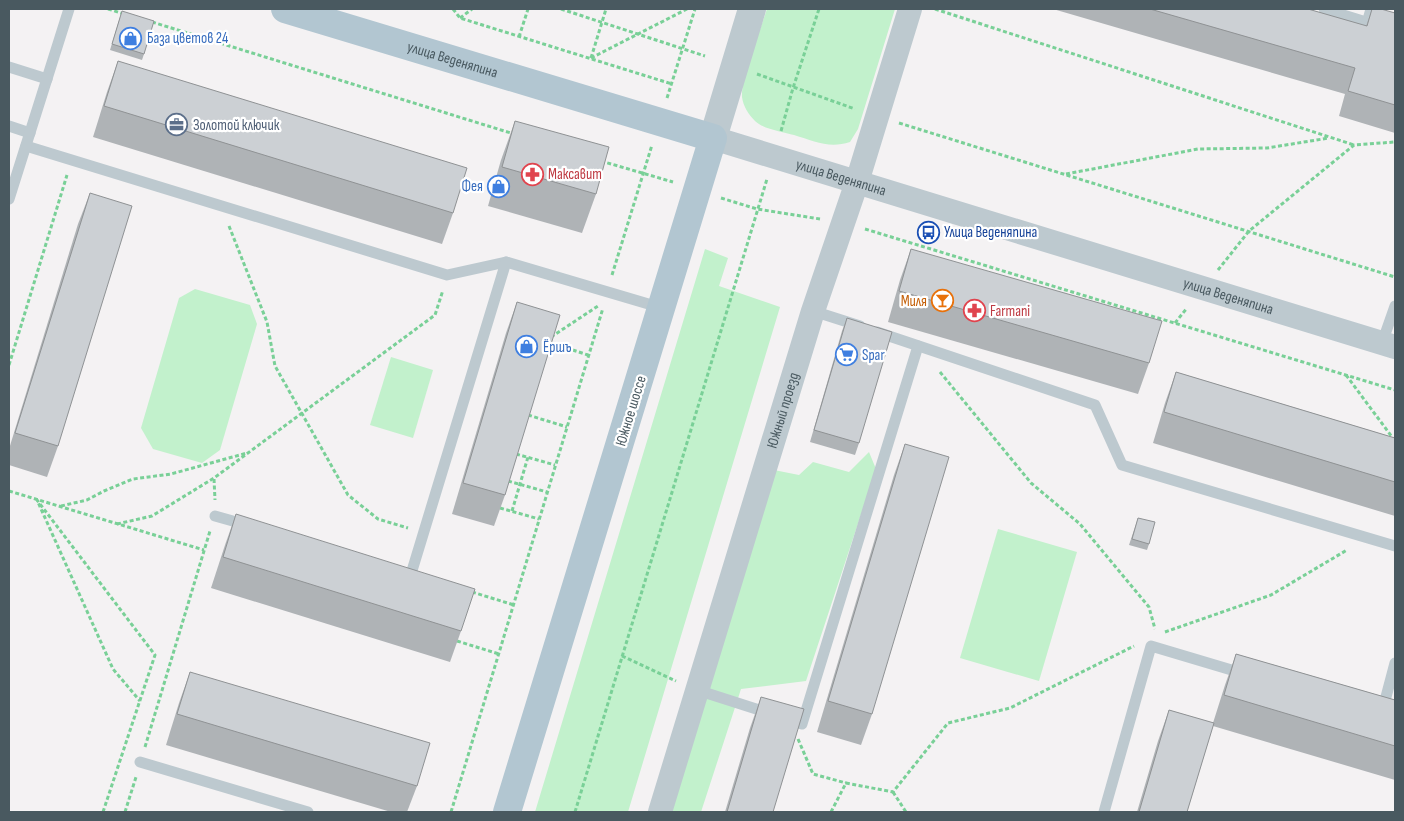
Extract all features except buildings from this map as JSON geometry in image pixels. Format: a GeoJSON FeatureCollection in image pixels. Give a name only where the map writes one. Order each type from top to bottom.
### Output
{"type":"FeatureCollection","features":[{"type":"Feature","properties":{"kind":"main road","name":"улица Веденяпина"},"geometry":{"type":"LineString","coordinates":[[285,9],[326,15],[713,138]]}},
{"type":"Feature","properties":{"kind":"main road","name":"Южное шоссе"},"geometry":{"type":"LineString","coordinates":[[507,812],[713,138]]}},
{"type":"Feature","properties":{"kind":"street","name":"Южное шоссе"},"geometry":{"type":"LineString","coordinates":[[713,138],[752,9]]}},
{"type":"Feature","properties":{"kind":"street","name":"Южный проезд"},"geometry":{"type":"LineString","coordinates":[[660,812],[813,310],[857,182],[910,9]]}},
{"type":"Feature","properties":{"kind":"street","name":"улица Веденяпина"},"geometry":{"type":"LineString","coordinates":[[713,138],[1389,345]]}},
{"type":"Feature","properties":{"kind":"lane"},"geometry":{"type":"LineString","coordinates":[[9,199],[69,9]]}},
{"type":"Feature","properties":{"kind":"lane"},"geometry":{"type":"LineString","coordinates":[[1324,9],[1395,31]]}},
{"type":"Feature","properties":{"kind":"lane"},"geometry":{"type":"LineString","coordinates":[[1367,23],[1372,9]]}},
{"type":"Feature","properties":{"kind":"lane"},"geometry":{"type":"LineString","coordinates":[[9,66],[47,79]]}},
{"type":"Feature","properties":{"kind":"lane"},"geometry":{"type":"LineString","coordinates":[[9,126],[30,133]]}},
{"type":"Feature","properties":{"kind":"lane"},"geometry":{"type":"LineString","coordinates":[[26,146],[447,275],[506,262],[662,308]]}},
{"type":"Feature","properties":{"kind":"lane"},"geometry":{"type":"LineString","coordinates":[[410,574],[506,262]]}},
{"type":"Feature","properties":{"kind":"lane"},"geometry":{"type":"LineString","coordinates":[[1389,345],[1395,306]]}},
{"type":"Feature","properties":{"kind":"lane"},"geometry":{"type":"LineString","coordinates":[[813,310],[1095,405],[1122,465],[1395,546]]}},
{"type":"Feature","properties":{"kind":"lane"},"geometry":{"type":"LineString","coordinates":[[697,690],[802,724],[918,346]]}},
{"type":"Feature","properties":{"kind":"lane"},"geometry":{"type":"LineString","coordinates":[[215,516],[262,530]]}},
{"type":"Feature","properties":{"kind":"lane"},"geometry":{"type":"LineString","coordinates":[[1104,812],[1152,646],[1260,678]]}},
{"type":"Feature","properties":{"kind":"lane"},"geometry":{"type":"LineString","coordinates":[[1395,663],[1377,713],[1395,718]]}},
{"type":"Feature","properties":{"kind":"lane"},"geometry":{"type":"LineString","coordinates":[[140,762],[308,812]]}},
{"type":"Feature","properties":{"kind":"path"},"geometry":{"type":"LineString","coordinates":[[108,9],[126,14]]}},
{"type":"Feature","properties":{"kind":"path"},"geometry":{"type":"LineString","coordinates":[[453,9],[460,18],[672,84]]}},
{"type":"Feature","properties":{"kind":"path"},"geometry":{"type":"LineString","coordinates":[[460,18],[472,9]]}},
{"type":"Feature","properties":{"kind":"path"},"geometry":{"type":"LineString","coordinates":[[519,36],[528,9]]}},
{"type":"Feature","properties":{"kind":"path"},"geometry":{"type":"LineString","coordinates":[[561,9],[705,56]]}},
{"type":"Feature","properties":{"kind":"path"},"geometry":{"type":"LineString","coordinates":[[590,59],[606,9]]}},
{"type":"Feature","properties":{"kind":"path"},"geometry":{"type":"LineString","coordinates":[[590,59],[686,9]]}},
{"type":"Feature","properties":{"kind":"path"},"geometry":{"type":"LineString","coordinates":[[667,98],[695,9]]}},
{"type":"Feature","properties":{"kind":"path"},"geometry":{"type":"LineString","coordinates":[[781,132],[793,88],[820,9]]}},
{"type":"Feature","properties":{"kind":"path"},"geometry":{"type":"LineString","coordinates":[[935,9],[1330,138],[1354,144],[1395,142]]}},
{"type":"Feature","properties":{"kind":"path"},"geometry":{"type":"LineString","coordinates":[[144,20],[520,136]]}},
{"type":"Feature","properties":{"kind":"path"},"geometry":{"type":"LineString","coordinates":[[748,71],[876,116],[1395,277]]}},
{"type":"Feature","properties":{"kind":"path"},"geometry":{"type":"LineString","coordinates":[[1065,174],[1198,149],[1267,148],[1330,138]]}},
{"type":"Feature","properties":{"kind":"path"},"geometry":{"type":"LineString","coordinates":[[1175,323],[1249,231],[1354,144]]}},
{"type":"Feature","properties":{"kind":"path"},"geometry":{"type":"LineString","coordinates":[[607,293],[652,145]]}},
{"type":"Feature","properties":{"kind":"path"},"geometry":{"type":"LineString","coordinates":[[596,159],[673,182]]}},
{"type":"Feature","properties":{"kind":"path"},"geometry":{"type":"LineString","coordinates":[[9,365],[71,160]]}},
{"type":"Feature","properties":{"kind":"path"},"geometry":{"type":"LineString","coordinates":[[575,812],[767,177]]}},
{"type":"Feature","properties":{"kind":"path"},"geometry":{"type":"LineString","coordinates":[[720,197],[757,209],[844,222],[1395,390]]}},
{"type":"Feature","properties":{"kind":"path"},"geometry":{"type":"LineString","coordinates":[[222,206],[267,322],[275,366],[348,495],[378,519],[423,532]]}},
{"type":"Feature","properties":{"kind":"path"},"geometry":{"type":"LineString","coordinates":[[117,524],[152,516],[214,478],[435,315],[447,275]]}},
{"type":"Feature","properties":{"kind":"path"},"geometry":{"type":"LineString","coordinates":[[451,812],[567,427],[604,301],[545,341],[588,355]]}},
{"type":"Feature","properties":{"kind":"path"},"geometry":{"type":"LineString","coordinates":[[918,346],[1031,483],[1080,524],[1149,607],[1157,635],[1152,646]]}},
{"type":"Feature","properties":{"kind":"path"},"geometry":{"type":"LineString","coordinates":[[1346,375],[1395,441]]}},
{"type":"Feature","properties":{"kind":"path"},"geometry":{"type":"LineString","coordinates":[[528,415],[567,427]]}},
{"type":"Feature","properties":{"kind":"path"},"geometry":{"type":"LineString","coordinates":[[60,506],[88,500],[133,479],[171,474],[250,452]]}},
{"type":"Feature","properties":{"kind":"path"},"geometry":{"type":"LineString","coordinates":[[516,454],[555,465]]}},
{"type":"Feature","properties":{"kind":"path"},"geometry":{"type":"LineString","coordinates":[[512,511],[528,457]]}},
{"type":"Feature","properties":{"kind":"path"},"geometry":{"type":"LineString","coordinates":[[508,481],[547,492]]}},
{"type":"Feature","properties":{"kind":"path"},"geometry":{"type":"LineString","coordinates":[[9,491],[204,550]]}},
{"type":"Feature","properties":{"kind":"path"},"geometry":{"type":"LineString","coordinates":[[38,500],[155,655],[103,812]]}},
{"type":"Feature","properties":{"kind":"path"},"geometry":{"type":"LineString","coordinates":[[38,500],[113,669],[140,701]]}},
{"type":"Feature","properties":{"kind":"path"},"geometry":{"type":"LineString","coordinates":[[500,508],[539,519]]}},
{"type":"Feature","properties":{"kind":"path"},"geometry":{"type":"LineString","coordinates":[[125,812],[215,516]]}},
{"type":"Feature","properties":{"kind":"path"},"geometry":{"type":"LineString","coordinates":[[893,792],[948,723],[1010,708],[1157,635],[1271,594],[1367,538]]}},
{"type":"Feature","properties":{"kind":"path"},"geometry":{"type":"LineString","coordinates":[[472,592],[514,604]]}},
{"type":"Feature","properties":{"kind":"path"},"geometry":{"type":"LineString","coordinates":[[456,641],[499,654]]}},
{"type":"Feature","properties":{"kind":"path"},"geometry":{"type":"LineString","coordinates":[[622,656],[697,690]]}},
{"type":"Feature","properties":{"kind":"path"},"geometry":{"type":"LineString","coordinates":[[790,720],[813,774],[846,783],[893,792],[906,812]]}},
{"type":"Feature","properties":{"kind":"path"},"geometry":{"type":"LineString","coordinates":[[831,812],[846,783]]}},
{"type":"Feature","properties":{"kind":"green space"},"geometry":{"type":"Polygon","coordinates":[[[767,9],[895,9],[858,129],[850,142],[835,145],[815,142],[773,130],[759,124],[747,110],[742,97],[744,77],[767,9]]]}},
{"type":"Feature","properties":{"kind":"green space"},"geometry":{"type":"Polygon","coordinates":[[[705,249],[728,258],[719,286],[780,307],[628,812],[535,812],[705,249]]]}},
{"type":"Feature","properties":{"kind":"green space"},"geometry":{"type":"Polygon","coordinates":[[[195,289],[250,305],[257,324],[220,450],[202,463],[153,449],[141,428],[179,298],[195,289]]]}},
{"type":"Feature","properties":{"kind":"green space"},"geometry":{"type":"Polygon","coordinates":[[[391,357],[433,370],[413,438],[370,425],[391,357]]]}},
{"type":"Feature","properties":{"kind":"green space"},"geometry":{"type":"Polygon","coordinates":[[[869,452],[876,469],[806,681],[741,689],[701,812],[662,812],[769,469],[799,475],[813,462],[849,472],[869,452]]]}},
{"type":"Feature","properties":{"kind":"green space"},"geometry":{"type":"Polygon","coordinates":[[[998,529],[1077,552],[1039,681],[960,658],[998,529]]]}},
{"type":"Feature","properties":{"kind":"place","name":"База цветов 24"},"geometry":{"type":"Point","coordinates":[131,38]}},
{"type":"Feature","properties":{"kind":"place","name":"Золотой ключик"},"geometry":{"type":"Point","coordinates":[177,125]}},
{"type":"Feature","properties":{"kind":"place","name":"Максавит"},"geometry":{"type":"Point","coordinates":[532,174]}},
{"type":"Feature","properties":{"kind":"place","name":"Фея"},"geometry":{"type":"Point","coordinates":[499,186]}},
{"type":"Feature","properties":{"kind":"place","name":"Улица Веденяпина"},"geometry":{"type":"Point","coordinates":[928,232]}},
{"type":"Feature","properties":{"kind":"place","name":"Миля"},"geometry":{"type":"Point","coordinates":[943,301]}},
{"type":"Feature","properties":{"kind":"place","name":"Farmani"},"geometry":{"type":"Point","coordinates":[974,311]}},
{"type":"Feature","properties":{"kind":"place","name":"Ёршъ"},"geometry":{"type":"Point","coordinates":[527,347]}},
{"type":"Feature","properties":{"kind":"place","name":"Spar"},"geometry":{"type":"Point","coordinates":[846,355]}}]}
